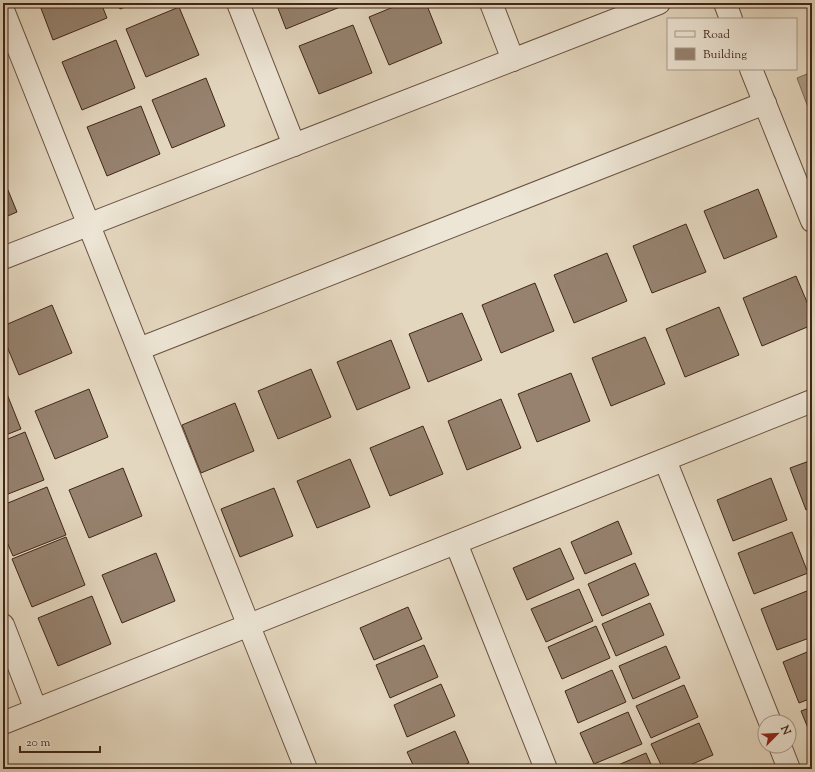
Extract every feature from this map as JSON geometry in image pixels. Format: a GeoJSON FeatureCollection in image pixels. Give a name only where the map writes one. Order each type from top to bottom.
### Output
{"type":"FeatureCollection","features":[{"type":"Feature","properties":{"kind":"street"},"geometry":{"type":"LineString","coordinates":[[238,3],[294,145]]}},
{"type":"Feature","properties":{"kind":"street"},"geometry":{"type":"LineString","coordinates":[[491,3],[513,60]]}},
{"type":"Feature","properties":{"kind":"street"},"geometry":{"type":"LineString","coordinates":[[3,258],[659,3]]}},
{"type":"Feature","properties":{"kind":"street"},"geometry":{"type":"LineString","coordinates":[[725,3],[731,18]]}},
{"type":"Feature","properties":{"kind":"street"},"geometry":{"type":"LineString","coordinates":[[3,10],[306,769]]}},
{"type":"Feature","properties":{"kind":"street"},"geometry":{"type":"LineString","coordinates":[[751,70],[812,221]]}},
{"type":"Feature","properties":{"kind":"street"},"geometry":{"type":"LineString","coordinates":[[139,349],[765,103]]}},
{"type":"Feature","properties":{"kind":"street"},"geometry":{"type":"LineString","coordinates":[[3,723],[812,401]]}},
{"type":"Feature","properties":{"kind":"street"},"geometry":{"type":"LineString","coordinates":[[665,460],[767,714]]}},
{"type":"Feature","properties":{"kind":"street"},"geometry":{"type":"LineString","coordinates":[[456,543],[546,769]]}},
{"type":"Feature","properties":{"kind":"street"},"geometry":{"type":"LineString","coordinates":[[3,625],[36,710]]}},
{"type":"Feature","properties":{"kind":"street"},"geometry":{"type":"LineString","coordinates":[[783,754],[789,769]]}},
{"type":"Feature","properties":{"kind":"shaded area"},"geometry":{"type":"Polygon","coordinates":[[[812,72],[812,118],[797,78],[812,72]]]}},
{"type":"Feature","properties":{"kind":"building"},"geometry":{"type":"Polygon","coordinates":[[[39,3],[101,3],[107,18],[53,40],[39,3]]]}},
{"type":"Feature","properties":{"kind":"building"},"geometry":{"type":"Polygon","coordinates":[[[117,3],[135,3],[120,9],[117,3]]]}},
{"type":"Feature","properties":{"kind":"building"},"geometry":{"type":"Polygon","coordinates":[[[276,3],[338,3],[340,7],[286,29],[276,3]]]}},
{"type":"Feature","properties":{"kind":"building"},"geometry":{"type":"Polygon","coordinates":[[[403,3],[426,3],[442,43],[389,65],[369,17],[403,3]]]}},
{"type":"Feature","properties":{"kind":"building"},"geometry":{"type":"Polygon","coordinates":[[[179,7],[199,55],[146,77],[126,29],[179,7]]]}},
{"type":"Feature","properties":{"kind":"building"},"geometry":{"type":"Polygon","coordinates":[[[353,25],[372,73],[319,94],[299,46],[353,25]]]}},
{"type":"Feature","properties":{"kind":"building"},"geometry":{"type":"Polygon","coordinates":[[[116,40],[135,88],[82,110],[62,62],[116,40]]]}},
{"type":"Feature","properties":{"kind":"building"},"geometry":{"type":"Polygon","coordinates":[[[206,78],[225,126],[172,148],[152,100],[206,78]]]}},
{"type":"Feature","properties":{"kind":"building"},"geometry":{"type":"Polygon","coordinates":[[[141,106],[160,154],[107,176],[87,127],[141,106]]]}},
{"type":"Feature","properties":{"kind":"building"},"geometry":{"type":"Polygon","coordinates":[[[3,178],[17,212],[3,218],[3,178]]]}},
{"type":"Feature","properties":{"kind":"building"},"geometry":{"type":"Polygon","coordinates":[[[758,189],[777,237],[724,259],[704,211],[758,189]]]}},
{"type":"Feature","properties":{"kind":"building"},"geometry":{"type":"Polygon","coordinates":[[[686,224],[706,272],[652,293],[633,246],[686,224]]]}},
{"type":"Feature","properties":{"kind":"building"},"geometry":{"type":"Polygon","coordinates":[[[607,253],[627,301],[574,323],[554,275],[607,253]]]}},
{"type":"Feature","properties":{"kind":"building"},"geometry":{"type":"Polygon","coordinates":[[[796,276],[812,314],[812,325],[762,346],[743,298],[796,276]]]}},
{"type":"Feature","properties":{"kind":"building"},"geometry":{"type":"Polygon","coordinates":[[[535,283],[554,331],[501,353],[482,305],[535,283]]]}},
{"type":"Feature","properties":{"kind":"building"},"geometry":{"type":"Polygon","coordinates":[[[52,305],[72,353],[19,375],[3,337],[3,326],[52,305]]]}},
{"type":"Feature","properties":{"kind":"building"},"geometry":{"type":"Polygon","coordinates":[[[719,307],[739,355],[685,377],[666,329],[719,307]]]}},
{"type":"Feature","properties":{"kind":"building"},"geometry":{"type":"Polygon","coordinates":[[[462,313],[482,360],[428,382],[409,334],[462,313]]]}},
{"type":"Feature","properties":{"kind":"building"},"geometry":{"type":"Polygon","coordinates":[[[645,337],[665,384],[611,406],[592,358],[645,337]]]}},
{"type":"Feature","properties":{"kind":"building"},"geometry":{"type":"Polygon","coordinates":[[[391,340],[410,388],[357,410],[337,362],[391,340]]]}},
{"type":"Feature","properties":{"kind":"building"},"geometry":{"type":"Polygon","coordinates":[[[311,369],[331,417],[278,439],[258,391],[311,369]]]}},
{"type":"Feature","properties":{"kind":"building"},"geometry":{"type":"Polygon","coordinates":[[[571,373],[590,421],[537,442],[518,394],[571,373]]]}},
{"type":"Feature","properties":{"kind":"building"},"geometry":{"type":"Polygon","coordinates":[[[3,384],[21,429],[3,436],[3,384]]]}},
{"type":"Feature","properties":{"kind":"building"},"geometry":{"type":"Polygon","coordinates":[[[89,389],[108,437],[55,459],[35,411],[89,389]]]}},
{"type":"Feature","properties":{"kind":"building"},"geometry":{"type":"Polygon","coordinates":[[[501,399],[521,448],[467,470],[448,421],[501,399]]]}},
{"type":"Feature","properties":{"kind":"building"},"geometry":{"type":"Polygon","coordinates":[[[235,403],[254,451],[201,473],[182,425],[235,403]]]}},
{"type":"Feature","properties":{"kind":"building"},"geometry":{"type":"Polygon","coordinates":[[[423,426],[443,474],[390,496],[370,448],[423,426]]]}},
{"type":"Feature","properties":{"kind":"building"},"geometry":{"type":"Polygon","coordinates":[[[25,432],[44,480],[3,496],[3,441],[25,432]]]}},
{"type":"Feature","properties":{"kind":"building"},"geometry":{"type":"Polygon","coordinates":[[[350,459],[370,507],[317,528],[297,481],[350,459]]]}},
{"type":"Feature","properties":{"kind":"building"},"geometry":{"type":"Polygon","coordinates":[[[812,460],[812,508],[806,510],[790,468],[812,460]]]}},
{"type":"Feature","properties":{"kind":"building"},"geometry":{"type":"Polygon","coordinates":[[[123,468],[142,516],[89,538],[69,490],[123,468]]]}},
{"type":"Feature","properties":{"kind":"building"},"geometry":{"type":"Polygon","coordinates":[[[771,478],[787,520],[733,541],[717,500],[771,478]]]}},
{"type":"Feature","properties":{"kind":"building"},"geometry":{"type":"Polygon","coordinates":[[[47,487],[66,535],[13,556],[3,533],[3,505],[47,487]]]}},
{"type":"Feature","properties":{"kind":"building"},"geometry":{"type":"Polygon","coordinates":[[[274,488],[293,536],[240,557],[221,509],[274,488]]]}},
{"type":"Feature","properties":{"kind":"building"},"geometry":{"type":"Polygon","coordinates":[[[618,521],[632,554],[585,574],[571,542],[618,521]]]}},
{"type":"Feature","properties":{"kind":"building"},"geometry":{"type":"Polygon","coordinates":[[[792,532],[808,573],[754,594],[738,553],[792,532]]]}},
{"type":"Feature","properties":{"kind":"building"},"geometry":{"type":"Polygon","coordinates":[[[66,537],[85,585],[32,607],[12,559],[66,537]]]}},
{"type":"Feature","properties":{"kind":"building"},"geometry":{"type":"Polygon","coordinates":[[[560,548],[574,579],[527,600],[513,568],[560,548]]]}},
{"type":"Feature","properties":{"kind":"building"},"geometry":{"type":"Polygon","coordinates":[[[156,553],[175,601],[122,623],[102,575],[156,553]]]}},
{"type":"Feature","properties":{"kind":"building"},"geometry":{"type":"Polygon","coordinates":[[[635,563],[649,595],[602,616],[588,584],[635,563]]]}},
{"type":"Feature","properties":{"kind":"building"},"geometry":{"type":"Polygon","coordinates":[[[579,589],[593,621],[546,642],[531,609],[579,589]]]}},
{"type":"Feature","properties":{"kind":"building"},"geometry":{"type":"Polygon","coordinates":[[[812,589],[812,637],[777,650],[761,609],[812,589]]]}},
{"type":"Feature","properties":{"kind":"building"},"geometry":{"type":"Polygon","coordinates":[[[92,596],[111,644],[58,666],[38,618],[92,596]]]}},
{"type":"Feature","properties":{"kind":"building"},"geometry":{"type":"Polygon","coordinates":[[[650,603],[664,635],[616,656],[602,624],[650,603]]]}},
{"type":"Feature","properties":{"kind":"building"},"geometry":{"type":"Polygon","coordinates":[[[408,607],[422,639],[374,660],[360,628],[408,607]]]}},
{"type":"Feature","properties":{"kind":"building"},"geometry":{"type":"Polygon","coordinates":[[[596,626],[610,658],[562,679],[548,647],[596,626]]]}},
{"type":"Feature","properties":{"kind":"building"},"geometry":{"type":"Polygon","coordinates":[[[424,645],[438,677],[390,698],[376,665],[424,645]]]}},
{"type":"Feature","properties":{"kind":"building"},"geometry":{"type":"Polygon","coordinates":[[[666,646],[680,678],[633,699],[619,666],[666,646]]]}},
{"type":"Feature","properties":{"kind":"building"},"geometry":{"type":"Polygon","coordinates":[[[812,650],[812,698],[799,703],[783,662],[812,650]]]}},
{"type":"Feature","properties":{"kind":"building"},"geometry":{"type":"Polygon","coordinates":[[[612,670],[626,702],[578,723],[565,691],[612,670]]]}},
{"type":"Feature","properties":{"kind":"building"},"geometry":{"type":"Polygon","coordinates":[[[441,684],[455,716],[407,737],[394,705],[441,684]]]}},
{"type":"Feature","properties":{"kind":"building"},"geometry":{"type":"Polygon","coordinates":[[[684,685],[698,717],[651,738],[636,706],[684,685]]]}},
{"type":"Feature","properties":{"kind":"building"},"geometry":{"type":"Polygon","coordinates":[[[812,707],[812,738],[801,711],[812,707]]]}},
{"type":"Feature","properties":{"kind":"building"},"geometry":{"type":"Polygon","coordinates":[[[628,712],[642,744],[594,764],[580,733],[628,712]]]}},
{"type":"Feature","properties":{"kind":"building"},"geometry":{"type":"Polygon","coordinates":[[[699,723],[713,755],[681,769],[663,769],[651,744],[699,723]]]}},
{"type":"Feature","properties":{"kind":"building"},"geometry":{"type":"Polygon","coordinates":[[[455,731],[469,763],[455,769],[415,769],[407,752],[455,731]]]}},
{"type":"Feature","properties":{"kind":"building"},"geometry":{"type":"Polygon","coordinates":[[[646,753],[653,769],[609,769],[646,753]]]}}]}
